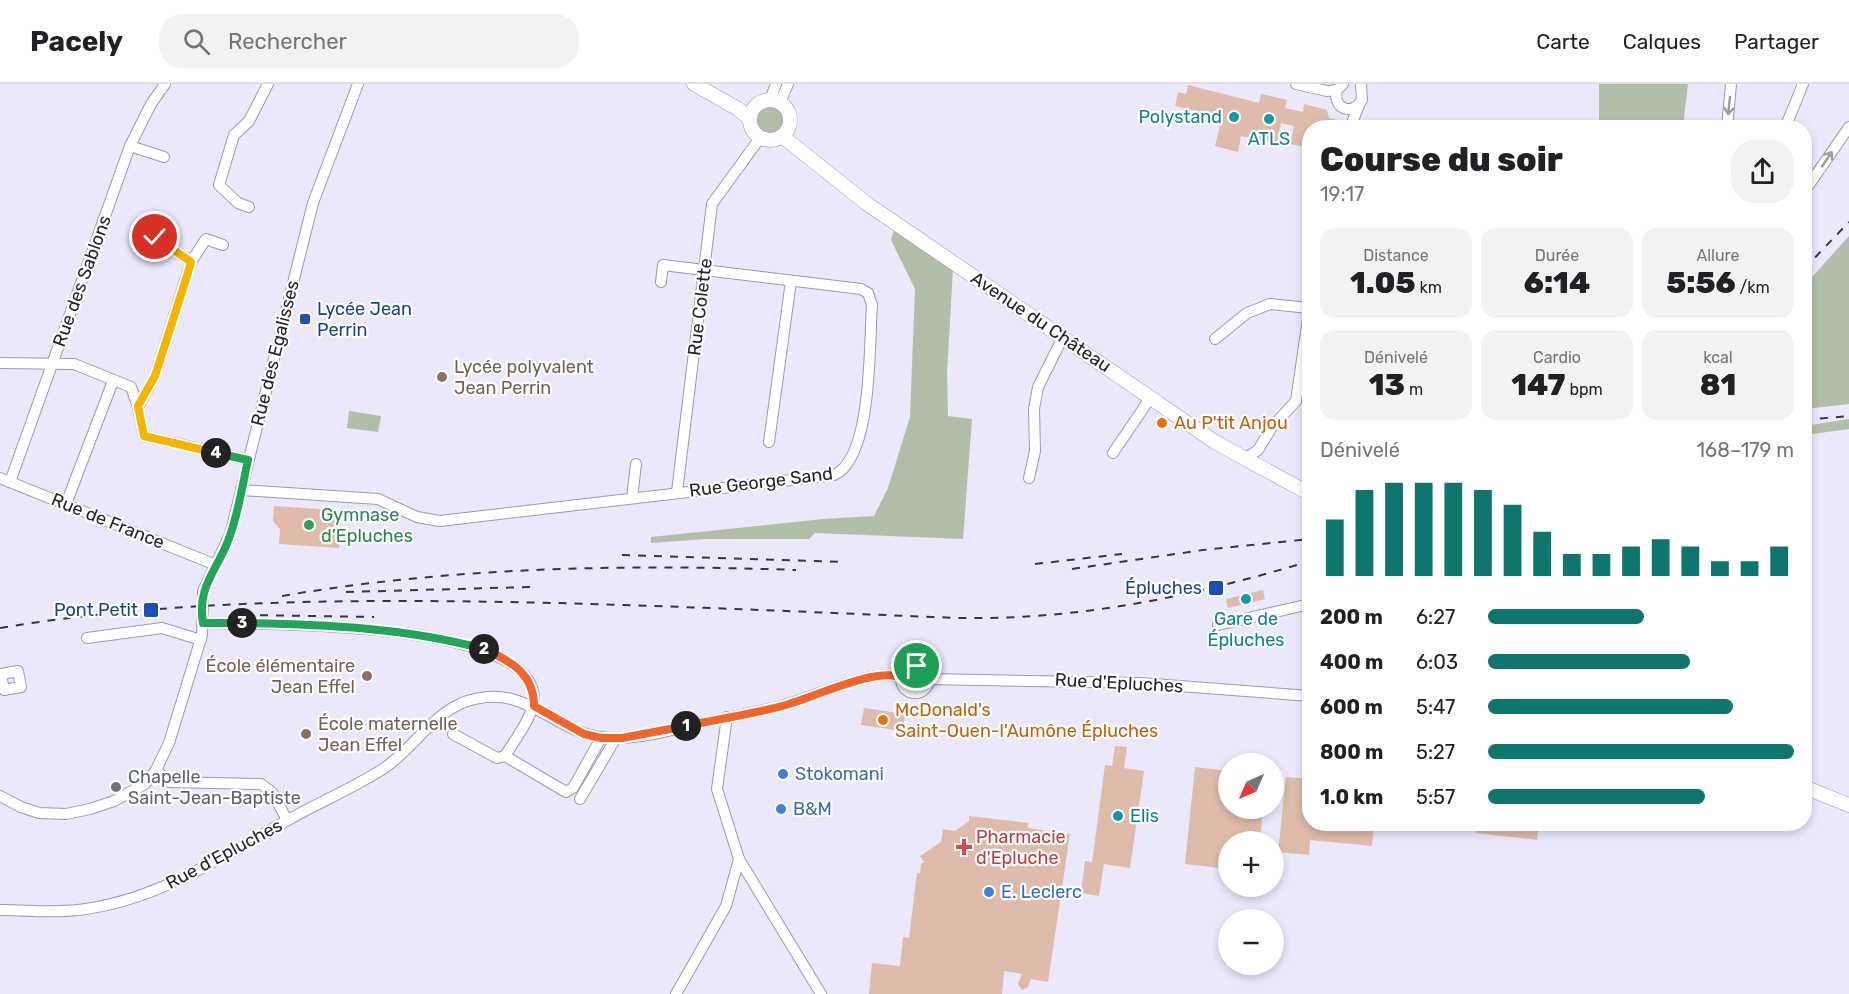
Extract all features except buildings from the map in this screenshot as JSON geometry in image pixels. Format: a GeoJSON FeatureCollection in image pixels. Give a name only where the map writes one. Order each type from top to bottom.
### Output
{"type":"FeatureCollection","features":[{"type":"Feature","properties":{"kind":"main road"},"geometry":{"type":"LineString","coordinates":[[694,84],[738,109],[750,119],[754,132],[760,138],[766,140],[782,136],[788,130],[789,116],[775,102],[756,106],[736,101],[710,84]]}},
{"type":"Feature","properties":{"kind":"main road"},"geometry":{"type":"LineString","coordinates":[[750,119],[756,106]]}},
{"type":"Feature","properties":{"kind":"main road","name":"Avenue du Château"},"geometry":{"type":"LineString","coordinates":[[782,136],[866,202],[1151,397],[1241,457],[1302,490]]}},
{"type":"Feature","properties":{"kind":"main road"},"geometry":{"type":"LineString","coordinates":[[1812,790],[1849,805]]}},
{"type":"Feature","properties":{"kind":"street","name":"Rue des Sablons"},"geometry":{"type":"LineString","coordinates":[[5,480],[52,365],[130,146],[151,104],[165,84]]}},
{"type":"Feature","properties":{"kind":"street"},"geometry":{"type":"LineString","coordinates":[[249,207],[238,203],[219,185],[234,135],[249,121],[268,84]]}},
{"type":"Feature","properties":{"kind":"street"},"geometry":{"type":"LineString","coordinates":[[775,102],[776,84]]}},
{"type":"Feature","properties":{"kind":"street"},"geometry":{"type":"LineString","coordinates":[[775,102],[788,84]]}},
{"type":"Feature","properties":{"kind":"street"},"geometry":{"type":"LineString","coordinates":[[1296,84],[1337,94],[1349,110],[1359,105]]}},
{"type":"Feature","properties":{"kind":"street"},"geometry":{"type":"LineString","coordinates":[[1728,120],[1731,84]]}},
{"type":"Feature","properties":{"kind":"street"},"geometry":{"type":"LineString","coordinates":[[1788,120],[1803,84]]}},
{"type":"Feature","properties":{"kind":"street","name":"Rue des Egalisses"},"geometry":{"type":"LineString","coordinates":[[145,784],[156,770],[168,743],[201,640],[203,591],[228,542],[313,203],[355,85]]}},
{"type":"Feature","properties":{"kind":"street"},"geometry":{"type":"LineString","coordinates":[[1353,120],[1362,98],[1359,86]]}},
{"type":"Feature","properties":{"kind":"street"},"geometry":{"type":"LineString","coordinates":[[1337,94],[1349,120]]}},
{"type":"Feature","properties":{"kind":"street"},"geometry":{"type":"LineString","coordinates":[[1812,180],[1849,127]]}},
{"type":"Feature","properties":{"kind":"street","name":"Rue Colette"},"geometry":{"type":"LineString","coordinates":[[677,492],[712,204],[760,138]]}},
{"type":"Feature","properties":{"kind":"street"},"geometry":{"type":"LineString","coordinates":[[130,146],[164,157]]}},
{"type":"Feature","properties":{"kind":"street"},"geometry":{"type":"LineString","coordinates":[[155,237],[191,262]]}},
{"type":"Feature","properties":{"kind":"street"},"geometry":{"type":"LineString","coordinates":[[138,406],[155,376],[191,262],[206,239],[223,245]]}},
{"type":"Feature","properties":{"kind":"street","name":"Rue George Sand"},"geometry":{"type":"LineString","coordinates":[[242,490],[378,499],[417,517],[440,521],[834,475],[843,471],[849,463],[864,421],[872,305],[868,293],[861,289],[663,265],[661,282]]}},
{"type":"Feature","properties":{"kind":"street"},"geometry":{"type":"LineString","coordinates":[[769,442],[791,281]]}},
{"type":"Feature","properties":{"kind":"street"},"geometry":{"type":"LineString","coordinates":[[1215,339],[1247,313],[1270,304],[1302,306]]}},
{"type":"Feature","properties":{"kind":"street"},"geometry":{"type":"LineString","coordinates":[[1029,478],[1035,451],[1034,409],[1038,387],[1063,337]]}},
{"type":"Feature","properties":{"kind":"street"},"geometry":{"type":"LineString","coordinates":[[0,363],[74,364],[131,387],[138,406],[144,436],[248,460]]}},
{"type":"Feature","properties":{"kind":"street"},"geometry":{"type":"LineString","coordinates":[[1241,457],[1249,456],[1258,450],[1272,427],[1296,401],[1302,370]]}},
{"type":"Feature","properties":{"kind":"street"},"geometry":{"type":"LineString","coordinates":[[66,504],[113,381]]}},
{"type":"Feature","properties":{"kind":"street"},"geometry":{"type":"LineString","coordinates":[[1113,453],[1151,397]]}},
{"type":"Feature","properties":{"kind":"street"},"geometry":{"type":"LineString","coordinates":[[1258,450],[1261,468]]}},
{"type":"Feature","properties":{"kind":"street"},"geometry":{"type":"LineString","coordinates":[[632,498],[636,464]]}},
{"type":"Feature","properties":{"kind":"street","name":"Rue de France"},"geometry":{"type":"LineString","coordinates":[[5,480],[216,565]]}},
{"type":"Feature","properties":{"kind":"street"},"geometry":{"type":"LineString","coordinates":[[1218,625],[1302,606]]}},
{"type":"Feature","properties":{"kind":"street"},"geometry":{"type":"LineString","coordinates":[[203,623],[324,624],[445,640],[483,649],[500,656],[528,677],[534,694],[534,706],[505,756],[497,759],[453,734]]}},
{"type":"Feature","properties":{"kind":"street"},"geometry":{"type":"LineString","coordinates":[[87,638],[162,628],[201,640]]}},
{"type":"Feature","properties":{"kind":"street"},"geometry":{"type":"LineString","coordinates":[[917,666],[925,670],[928,679],[926,688],[913,693],[905,690],[901,677],[908,667],[917,666]]}},
{"type":"Feature","properties":{"kind":"street","name":"Rue d'Epluches"},"geometry":{"type":"LineString","coordinates":[[0,910],[76,910],[107,905],[167,887],[385,768],[435,721],[463,703],[487,698],[504,698],[534,706],[584,734],[601,738],[616,738],[785,705],[867,679],[893,675],[901,677]]}},
{"type":"Feature","properties":{"kind":"street","name":"Rue d'Epluches"},"geometry":{"type":"LineString","coordinates":[[928,679],[1140,683],[1302,695]]}},
{"type":"Feature","properties":{"kind":"street"},"geometry":{"type":"LineString","coordinates":[[727,717],[717,789],[739,859],[821,994]]}},
{"type":"Feature","properties":{"kind":"street"},"geometry":{"type":"LineString","coordinates":[[505,756],[566,792],[573,788],[601,738]]}},
{"type":"Feature","properties":{"kind":"street"},"geometry":{"type":"LineString","coordinates":[[580,799],[616,738]]}},
{"type":"Feature","properties":{"kind":"street"},"geometry":{"type":"LineString","coordinates":[[156,770],[169,782]]}},
{"type":"Feature","properties":{"kind":"street"},"geometry":{"type":"LineString","coordinates":[[0,796],[39,813],[66,814],[114,801],[145,784],[169,782],[261,784],[272,792],[287,820]]}},
{"type":"Feature","properties":{"kind":"street"},"geometry":{"type":"LineString","coordinates":[[676,994],[726,906],[739,859]]}},
{"type":"Feature","properties":{"kind":"green space"},"geometry":{"type":"Polygon","coordinates":[[[1599,84],[1688,84],[1684,120],[1599,120],[1599,84]]]}},
{"type":"Feature","properties":{"kind":"green space"},"geometry":{"type":"Polygon","coordinates":[[[769,107],[779,111],[783,121],[779,131],[769,135],[759,131],[755,121],[759,111],[769,107]]]}},
{"type":"Feature","properties":{"kind":"green space"},"geometry":{"type":"Polygon","coordinates":[[[894,230],[953,268],[947,373],[948,416],[972,419],[963,539],[815,533],[809,539],[706,539],[651,543],[651,537],[874,516],[888,488],[910,417],[915,289],[891,240],[894,230]]]}},
{"type":"Feature","properties":{"kind":"green space"},"geometry":{"type":"Polygon","coordinates":[[[1849,236],[1849,404],[1812,408],[1812,277],[1849,236]]]}},
{"type":"Feature","properties":{"kind":"green space"},"geometry":{"type":"Polygon","coordinates":[[[349,411],[381,416],[378,432],[347,428],[349,411]]]}},
{"type":"Feature","properties":{"kind":"green space"},"geometry":{"type":"Polygon","coordinates":[[[1849,419],[1849,429],[1812,434],[1812,425],[1849,419]]]}},
{"type":"Feature","properties":{"kind":"railway"},"geometry":{"type":"LineString","coordinates":[[1812,261],[1849,222]]}},
{"type":"Feature","properties":{"kind":"railway"},"geometry":{"type":"LineString","coordinates":[[1812,419],[1849,416]]}},
{"type":"Feature","properties":{"kind":"railway"},"geometry":{"type":"LineString","coordinates":[[1072,569],[1203,550],[1302,540]]}},
{"type":"Feature","properties":{"kind":"railway"},"geometry":{"type":"LineString","coordinates":[[1035,564],[1122,554]]}},
{"type":"Feature","properties":{"kind":"railway"},"geometry":{"type":"LineString","coordinates":[[622,555],[844,562]]}},
{"type":"Feature","properties":{"kind":"railway"},"geometry":{"type":"LineString","coordinates":[[0,628],[99,614],[199,606],[350,601],[470,601],[1005,618],[1049,615],[1137,603],[1224,585],[1302,563]]}},
{"type":"Feature","properties":{"kind":"railway"},"geometry":{"type":"LineString","coordinates":[[282,596],[346,586],[474,573],[667,567],[796,570]]}},
{"type":"Feature","properties":{"kind":"railway"},"geometry":{"type":"LineString","coordinates":[[346,592],[530,587]]}},
{"type":"Feature","properties":{"kind":"railway"},"geometry":{"type":"LineString","coordinates":[[244,615],[374,617]]}},
{"type":"Feature","properties":{"kind":"place","name":"Polystand"},"geometry":{"type":"Point","coordinates":[1234,117]}},
{"type":"Feature","properties":{"kind":"place","name":"ATLS"},"geometry":{"type":"Point","coordinates":[1269,119]}},
{"type":"Feature","properties":{"kind":"place","name":"Lycée Jean Perrin"},"geometry":{"type":"Point","coordinates":[305,319]}},
{"type":"Feature","properties":{"kind":"place","name":"Lycée polyvalent Jean Perrin"},"geometry":{"type":"Point","coordinates":[442,377]}},
{"type":"Feature","properties":{"kind":"place","name":"Au P'tit Anjou"},"geometry":{"type":"Point","coordinates":[1162,423]}},
{"type":"Feature","properties":{"kind":"place","name":"Gymnase d’Epluches"},"geometry":{"type":"Point","coordinates":[309,525]}},
{"type":"Feature","properties":{"kind":"place","name":"Épluches"},"geometry":{"type":"Point","coordinates":[1216,588]}},
{"type":"Feature","properties":{"kind":"place","name":"Gare de Épluches"},"geometry":{"type":"Point","coordinates":[1246,599]}},
{"type":"Feature","properties":{"kind":"place","name":"Pont Petit"},"geometry":{"type":"Point","coordinates":[151,610]}},
{"type":"Feature","properties":{"kind":"place","name":"École élémentaire Jean Effel"},"geometry":{"type":"Point","coordinates":[367,676]}},
{"type":"Feature","properties":{"kind":"place","name":"McDonald's Saint-Ouen-l'Aumône Épluches"},"geometry":{"type":"Point","coordinates":[883,720]}},
{"type":"Feature","properties":{"kind":"place","name":"École maternelle Jean Effel"},"geometry":{"type":"Point","coordinates":[306,734]}},
{"type":"Feature","properties":{"kind":"place","name":"Stokomani"},"geometry":{"type":"Point","coordinates":[783,774]}},
{"type":"Feature","properties":{"kind":"place","name":"Chapelle Saint-Jean-Baptiste"},"geometry":{"type":"Point","coordinates":[116,787]}},
{"type":"Feature","properties":{"kind":"place","name":"B&M"},"geometry":{"type":"Point","coordinates":[781,809]}},
{"type":"Feature","properties":{"kind":"place","name":"Elis"},"geometry":{"type":"Point","coordinates":[1118,816]}},
{"type":"Feature","properties":{"kind":"place","name":"Pharmacie d'Epluche"},"geometry":{"type":"Point","coordinates":[964,847]}},
{"type":"Feature","properties":{"kind":"place","name":"E. Leclerc"},"geometry":{"type":"Point","coordinates":[989,892]}},
{"type":"Feature","properties":{"kind":"route"},"geometry":{"type":"LineString","coordinates":[[155,237],[191,262],[155,376],[138,406],[144,436],[248,460],[228,542],[203,591],[201,613],[203,623],[324,624],[445,640],[483,649],[500,656],[528,677],[534,694],[534,706],[584,734],[601,738],[652,733],[785,705],[858,681],[893,675],[901,677],[905,669],[913,665],[917,666]]}}]}
